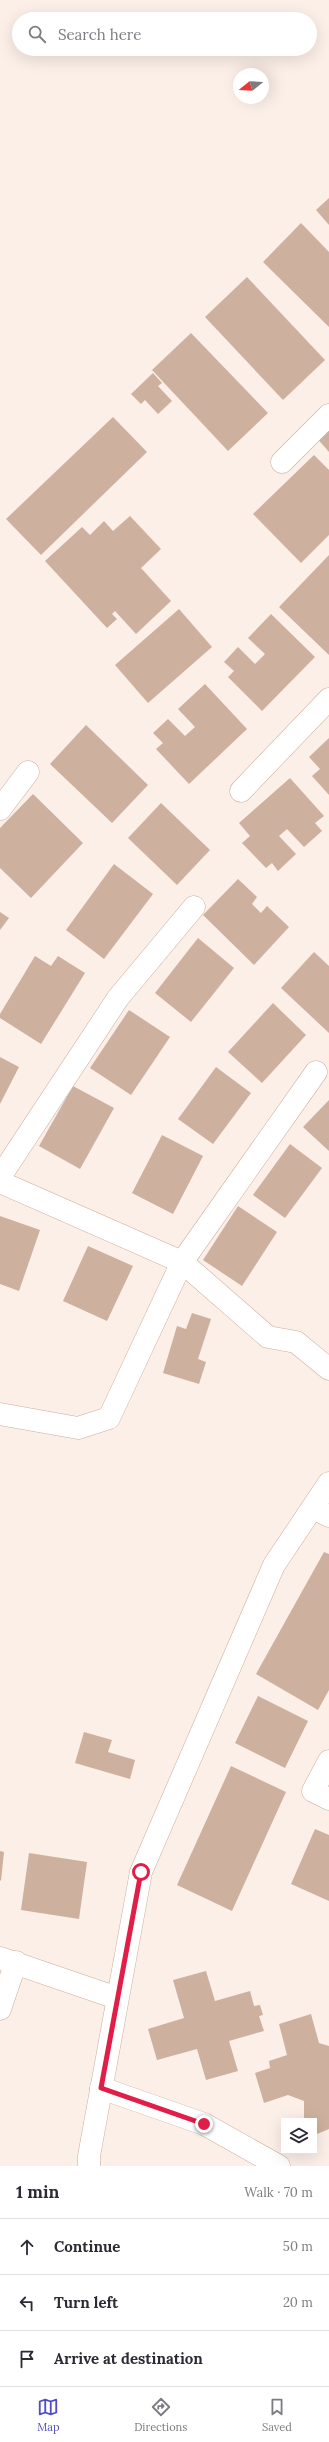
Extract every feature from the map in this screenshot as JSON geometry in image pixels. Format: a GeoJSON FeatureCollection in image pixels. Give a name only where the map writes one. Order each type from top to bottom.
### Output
{"type":"FeatureCollection","features":[{"type":"Feature","properties":{"kind":"street"},"geometry":{"type":"LineString","coordinates":[[282,462],[329,415]]}},
{"type":"Feature","properties":{"kind":"street"},"geometry":{"type":"LineString","coordinates":[[241,790],[329,699]]}},
{"type":"Feature","properties":{"kind":"street"},"geometry":{"type":"LineString","coordinates":[[0,809],[28,772]]}},
{"type":"Feature","properties":{"kind":"street"},"geometry":{"type":"LineString","coordinates":[[0,1177],[118,998],[194,907]]}},
{"type":"Feature","properties":{"kind":"street"},"geometry":{"type":"LineString","coordinates":[[0,1414],[78,1428],[109,1418],[182,1262],[316,1072]]}},
{"type":"Feature","properties":{"kind":"street"},"geometry":{"type":"LineString","coordinates":[[0,1182],[182,1262],[268,1338],[296,1342],[329,1368]]}},
{"type":"Feature","properties":{"kind":"street"},"geometry":{"type":"LineString","coordinates":[[89,2166],[101,2088],[141,1872],[274,1565],[321,1512],[329,1483]]}},
{"type":"Feature","properties":{"kind":"street"},"geometry":{"type":"LineString","coordinates":[[329,1761],[313,1791],[329,1799]]}},
{"type":"Feature","properties":{"kind":"street"},"geometry":{"type":"LineString","coordinates":[[0,2009],[8,1960],[118,1998]]}},
{"type":"Feature","properties":{"kind":"street"},"geometry":{"type":"LineString","coordinates":[[101,2088],[204,2124],[278,2166]]}},
{"type":"Feature","properties":{"kind":"building"},"geometry":{"type":"Polygon","coordinates":[[[329,198],[329,225],[316,210],[329,198]]]}},
{"type":"Feature","properties":{"kind":"building"},"geometry":{"type":"Polygon","coordinates":[[[301,223],[329,252],[329,327],[263,262],[301,223]]]}},
{"type":"Feature","properties":{"kind":"building"},"geometry":{"type":"Polygon","coordinates":[[[247,277],[325,360],[283,400],[205,317],[247,277]]]}},
{"type":"Feature","properties":{"kind":"building"},"geometry":{"type":"Polygon","coordinates":[[[191,333],[268,413],[228,451],[152,370],[191,333]]]}},
{"type":"Feature","properties":{"kind":"building"},"geometry":{"type":"Polygon","coordinates":[[[153,373],[162,383],[158,386],[172,401],[158,414],[145,400],[141,404],[131,394],[153,373]]]}},
{"type":"Feature","properties":{"kind":"building"},"geometry":{"type":"Polygon","coordinates":[[[113,417],[147,452],[41,555],[6,519],[113,417]]]}},
{"type":"Feature","properties":{"kind":"building"},"geometry":{"type":"Polygon","coordinates":[[[329,424],[329,452],[315,436],[329,424]]]}},
{"type":"Feature","properties":{"kind":"building"},"geometry":{"type":"Polygon","coordinates":[[[314,455],[329,470],[329,535],[301,563],[253,514],[314,455]]]}},
{"type":"Feature","properties":{"kind":"building"},"geometry":{"type":"Polygon","coordinates":[[[130,516],[161,549],[141,568],[171,601],[136,634],[115,611],[112,614],[117,619],[107,628],[45,561],[82,527],[90,535],[104,521],[113,531],[130,516]]]}},
{"type":"Feature","properties":{"kind":"building"},"geometry":{"type":"Polygon","coordinates":[[[329,555],[329,655],[279,607],[329,555]]]}},
{"type":"Feature","properties":{"kind":"building"},"geometry":{"type":"Polygon","coordinates":[[[179,609],[212,647],[148,703],[115,665],[179,609]]]}},
{"type":"Feature","properties":{"kind":"building"},"geometry":{"type":"Polygon","coordinates":[[[271,614],[315,657],[262,711],[228,677],[234,671],[224,662],[238,647],[255,664],[265,654],[248,638],[271,614]]]}},
{"type":"Feature","properties":{"kind":"building"},"geometry":{"type":"Polygon","coordinates":[[[205,684],[247,729],[189,784],[156,749],[163,743],[153,733],[168,719],[185,736],[195,727],[178,709],[205,684]]]}},
{"type":"Feature","properties":{"kind":"building"},"geometry":{"type":"Polygon","coordinates":[[[86,725],[148,785],[112,823],[50,764],[86,725]]]}},
{"type":"Feature","properties":{"kind":"building"},"geometry":{"type":"Polygon","coordinates":[[[329,738],[329,795],[312,776],[320,769],[309,757],[329,738]]]}},
{"type":"Feature","properties":{"kind":"building"},"geometry":{"type":"Polygon","coordinates":[[[290,778],[324,816],[315,823],[322,831],[304,847],[287,829],[279,836],[296,854],[278,871],[272,863],[266,868],[242,843],[250,836],[239,823],[290,778]]]}},
{"type":"Feature","properties":{"kind":"building"},"geometry":{"type":"Polygon","coordinates":[[[33,794],[83,843],[31,898],[0,868],[0,828],[33,794]]]}},
{"type":"Feature","properties":{"kind":"building"},"geometry":{"type":"Polygon","coordinates":[[[161,803],[210,850],[177,885],[128,838],[161,803]]]}},
{"type":"Feature","properties":{"kind":"building"},"geometry":{"type":"Polygon","coordinates":[[[114,864],[153,894],[104,959],[66,930],[114,864]]]}},
{"type":"Feature","properties":{"kind":"building"},"geometry":{"type":"Polygon","coordinates":[[[238,879],[257,897],[252,904],[261,913],[267,906],[289,927],[254,965],[203,915],[238,879]]]}},
{"type":"Feature","properties":{"kind":"building"},"geometry":{"type":"Polygon","coordinates":[[[0,912],[9,918],[0,930],[0,912]]]}},
{"type":"Feature","properties":{"kind":"building"},"geometry":{"type":"Polygon","coordinates":[[[198,938],[234,968],[191,1022],[155,993],[198,938]]]}},
{"type":"Feature","properties":{"kind":"building"},"geometry":{"type":"Polygon","coordinates":[[[314,952],[329,966],[329,1033],[281,988],[314,952]]]}},
{"type":"Feature","properties":{"kind":"building"},"geometry":{"type":"Polygon","coordinates":[[[35,956],[51,966],[58,956],[85,973],[41,1044],[0,1018],[0,1014],[35,956]]]}},
{"type":"Feature","properties":{"kind":"building"},"geometry":{"type":"Polygon","coordinates":[[[273,1003],[306,1035],[262,1083],[228,1052],[273,1003]]]}},
{"type":"Feature","properties":{"kind":"building"},"geometry":{"type":"Polygon","coordinates":[[[129,1010],[170,1037],[131,1095],[90,1068],[129,1010]]]}},
{"type":"Feature","properties":{"kind":"building"},"geometry":{"type":"Polygon","coordinates":[[[0,1057],[19,1067],[0,1104],[0,1057]]]}},
{"type":"Feature","properties":{"kind":"building"},"geometry":{"type":"Polygon","coordinates":[[[216,1067],[251,1093],[213,1144],[178,1119],[216,1067]]]}},
{"type":"Feature","properties":{"kind":"building"},"geometry":{"type":"Polygon","coordinates":[[[73,1086],[114,1108],[80,1169],[39,1146],[73,1086]]]}},
{"type":"Feature","properties":{"kind":"building"},"geometry":{"type":"Polygon","coordinates":[[[329,1100],[329,1151],[303,1127],[329,1100]]]}},
{"type":"Feature","properties":{"kind":"building"},"geometry":{"type":"Polygon","coordinates":[[[162,1135],[203,1156],[173,1214],[132,1193],[162,1135]]]}},
{"type":"Feature","properties":{"kind":"building"},"geometry":{"type":"Polygon","coordinates":[[[290,1144],[322,1168],[285,1218],[253,1195],[290,1144]]]}},
{"type":"Feature","properties":{"kind":"building"},"geometry":{"type":"Polygon","coordinates":[[[238,1206],[277,1232],[242,1286],[203,1260],[238,1206]]]}},
{"type":"Feature","properties":{"kind":"building"},"geometry":{"type":"Polygon","coordinates":[[[0,1216],[40,1230],[19,1291],[0,1284],[0,1216]]]}},
{"type":"Feature","properties":{"kind":"building"},"geometry":{"type":"Polygon","coordinates":[[[88,1246],[133,1266],[107,1321],[63,1301],[88,1246]]]}},
{"type":"Feature","properties":{"kind":"building"},"geometry":{"type":"Polygon","coordinates":[[[192,1313],[211,1319],[198,1359],[206,1362],[199,1384],[163,1373],[177,1326],[186,1329],[192,1313]]]}},
{"type":"Feature","properties":{"kind":"building"},"geometry":{"type":"Polygon","coordinates":[[[324,1552],[329,1554],[329,1690],[318,1710],[256,1674],[324,1552]]]}},
{"type":"Feature","properties":{"kind":"building"},"geometry":{"type":"Polygon","coordinates":[[[258,1696],[308,1721],[285,1768],[235,1743],[258,1696]]]}},
{"type":"Feature","properties":{"kind":"building"},"geometry":{"type":"Polygon","coordinates":[[[84,1732],[112,1740],[108,1752],[135,1760],[130,1779],[75,1763],[84,1732]]]}},
{"type":"Feature","properties":{"kind":"building"},"geometry":{"type":"Polygon","coordinates":[[[231,1766],[286,1792],[232,1911],[177,1885],[231,1766]]]}},
{"type":"Feature","properties":{"kind":"building"},"geometry":{"type":"Polygon","coordinates":[[[315,1829],[329,1835],[329,1901],[291,1884],[315,1829]]]}},
{"type":"Feature","properties":{"kind":"building"},"geometry":{"type":"Polygon","coordinates":[[[0,1851],[4,1852],[1,1881],[0,1880],[0,1851]]]}},
{"type":"Feature","properties":{"kind":"building"},"geometry":{"type":"Polygon","coordinates":[[[29,1853],[87,1862],[79,1919],[21,1910],[29,1853]]]}},
{"type":"Feature","properties":{"kind":"building"},"geometry":{"type":"Polygon","coordinates":[[[206,1971],[215,2001],[250,1991],[254,2006],[260,2005],[263,2015],[259,2016],[264,2031],[229,2041],[238,2071],[206,2080],[197,2049],[157,2060],[148,2029],[184,2018],[173,1980],[206,1971]]]}},
{"type":"Feature","properties":{"kind":"building"},"geometry":{"type":"Polygon","coordinates":[[[311,2014],[319,2043],[329,2046],[329,2129],[317,2134],[317,2118],[304,2118],[304,2101],[288,2095],[264,2103],[255,2073],[270,2068],[269,2061],[287,2055],[279,2024],[311,2014]]]}},
{"type":"Feature","properties":{"kind":"route"},"geometry":{"type":"LineString","coordinates":[[141,1872],[101,2088],[204,2124]]}}]}
